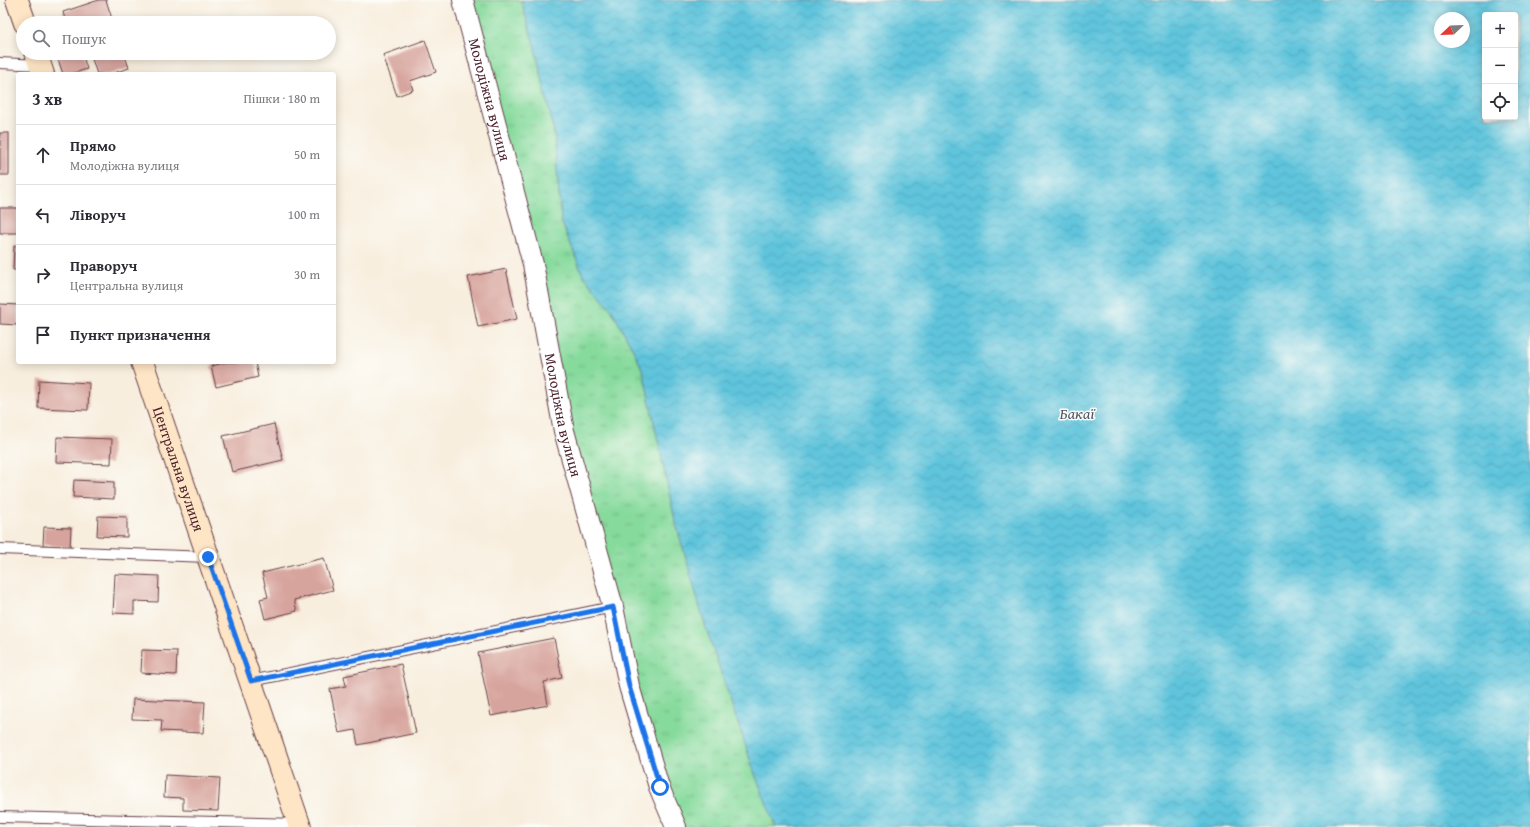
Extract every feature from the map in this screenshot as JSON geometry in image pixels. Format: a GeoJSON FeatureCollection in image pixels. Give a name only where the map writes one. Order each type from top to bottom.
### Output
{"type":"FeatureCollection","features":[{"type":"Feature","properties":{"kind":"street"},"geometry":{"type":"LineString","coordinates":[[17,0],[23,16]]}},
{"type":"Feature","properties":{"kind":"street","name":"Молодіжна вулиця"},"geometry":{"type":"LineString","coordinates":[[463,0],[532,264],[564,431],[613,607],[629,686],[660,787],[676,827]]}},
{"type":"Feature","properties":{"kind":"street","name":"Центральна вулиця"},"geometry":{"type":"LineString","coordinates":[[143,364],[299,825]]}},
{"type":"Feature","properties":{"kind":"lane"},"geometry":{"type":"LineString","coordinates":[[0,63],[40,64]]}},
{"type":"Feature","properties":{"kind":"lane"},"geometry":{"type":"LineString","coordinates":[[0,549],[208,557]]}},
{"type":"Feature","properties":{"kind":"lane"},"geometry":{"type":"LineString","coordinates":[[251,681],[613,607]]}},
{"type":"Feature","properties":{"kind":"lane"},"geometry":{"type":"LineString","coordinates":[[0,817],[299,825]]}},
{"type":"Feature","properties":{"kind":"green space"},"geometry":{"type":"Polygon","coordinates":[[[463,0],[521,0],[535,48],[554,131],[561,221],[583,275],[611,309],[633,349],[643,371],[675,520],[706,628],[755,774],[776,827],[676,827],[659,787],[463,0]]]}},
{"type":"Feature","properties":{"kind":"water","name":"Бакаї"},"geometry":{"type":"Polygon","coordinates":[[[521,0],[1530,0],[1530,827],[776,827],[755,774],[706,628],[675,520],[643,371],[633,349],[611,309],[583,275],[561,221],[554,131],[535,48],[521,0]]]}},
{"type":"Feature","properties":{"kind":"building"},"geometry":{"type":"Polygon","coordinates":[[[99,0],[106,0],[111,16],[64,16],[63,12],[99,0]]]}},
{"type":"Feature","properties":{"kind":"building"},"geometry":{"type":"Polygon","coordinates":[[[425,40],[436,72],[410,81],[413,90],[397,96],[383,55],[425,40]]]}},
{"type":"Feature","properties":{"kind":"building"},"geometry":{"type":"Polygon","coordinates":[[[58,60],[84,60],[87,69],[77,72],[62,72],[58,60]]]}},
{"type":"Feature","properties":{"kind":"building"},"geometry":{"type":"Polygon","coordinates":[[[92,60],[126,60],[129,68],[117,72],[96,72],[92,60]]]}},
{"type":"Feature","properties":{"kind":"building"},"geometry":{"type":"Polygon","coordinates":[[[0,133],[9,133],[9,175],[0,175],[0,133]]]}},
{"type":"Feature","properties":{"kind":"building"},"geometry":{"type":"Polygon","coordinates":[[[0,208],[16,208],[16,233],[0,233],[0,208]]]}},
{"type":"Feature","properties":{"kind":"building"},"geometry":{"type":"Polygon","coordinates":[[[14,246],[16,246],[16,270],[13,270],[14,246]]]}},
{"type":"Feature","properties":{"kind":"building"},"geometry":{"type":"Polygon","coordinates":[[[506,269],[517,319],[478,327],[468,277],[506,269]]]}},
{"type":"Feature","properties":{"kind":"building"},"geometry":{"type":"Polygon","coordinates":[[[0,304],[16,305],[16,325],[0,324],[0,304]]]}},
{"type":"Feature","properties":{"kind":"building"},"geometry":{"type":"Polygon","coordinates":[[[219,364],[255,364],[258,377],[216,387],[211,366],[219,364]]]}},
{"type":"Feature","properties":{"kind":"building"},"geometry":{"type":"Polygon","coordinates":[[[39,380],[89,383],[88,410],[38,408],[39,380]]]}},
{"type":"Feature","properties":{"kind":"building"},"geometry":{"type":"Polygon","coordinates":[[[274,424],[283,460],[232,472],[223,436],[274,424]]]}},
{"type":"Feature","properties":{"kind":"building"},"geometry":{"type":"Polygon","coordinates":[[[57,437],[112,439],[111,464],[56,462],[57,437]]]}},
{"type":"Feature","properties":{"kind":"building"},"geometry":{"type":"Polygon","coordinates":[[[74,480],[114,482],[114,499],[73,497],[74,480]]]}},
{"type":"Feature","properties":{"kind":"building"},"geometry":{"type":"Polygon","coordinates":[[[98,516],[127,517],[127,537],[97,536],[98,516]]]}},
{"type":"Feature","properties":{"kind":"building"},"geometry":{"type":"Polygon","coordinates":[[[44,527],[71,528],[70,547],[43,545],[44,527]]]}},
{"type":"Feature","properties":{"kind":"building"},"geometry":{"type":"Polygon","coordinates":[[[324,558],[333,590],[294,600],[297,611],[265,619],[260,599],[268,597],[262,573],[324,558]]]}},
{"type":"Feature","properties":{"kind":"building"},"geometry":{"type":"Polygon","coordinates":[[[115,574],[159,576],[158,602],[134,601],[134,614],[113,613],[115,574]]]}},
{"type":"Feature","properties":{"kind":"building"},"geometry":{"type":"Polygon","coordinates":[[[554,638],[562,678],[544,682],[548,705],[491,716],[478,653],[554,638]]]}},
{"type":"Feature","properties":{"kind":"building"},"geometry":{"type":"Polygon","coordinates":[[[142,650],[177,651],[176,675],[141,673],[142,650]]]}},
{"type":"Feature","properties":{"kind":"building"},"geometry":{"type":"Polygon","coordinates":[[[401,664],[416,733],[358,745],[355,730],[339,733],[330,689],[346,686],[344,676],[401,664]]]}},
{"type":"Feature","properties":{"kind":"building"},"geometry":{"type":"Polygon","coordinates":[[[133,699],[205,702],[203,733],[161,731],[162,720],[132,719],[133,699]]]}},
{"type":"Feature","properties":{"kind":"building"},"geometry":{"type":"Polygon","coordinates":[[[165,775],[220,778],[218,811],[183,810],[183,798],[164,797],[165,775]]]}},
{"type":"Feature","properties":{"kind":"route"},"geometry":{"type":"LineString","coordinates":[[208,557],[251,681],[613,607],[629,686],[660,787]]}}]}
